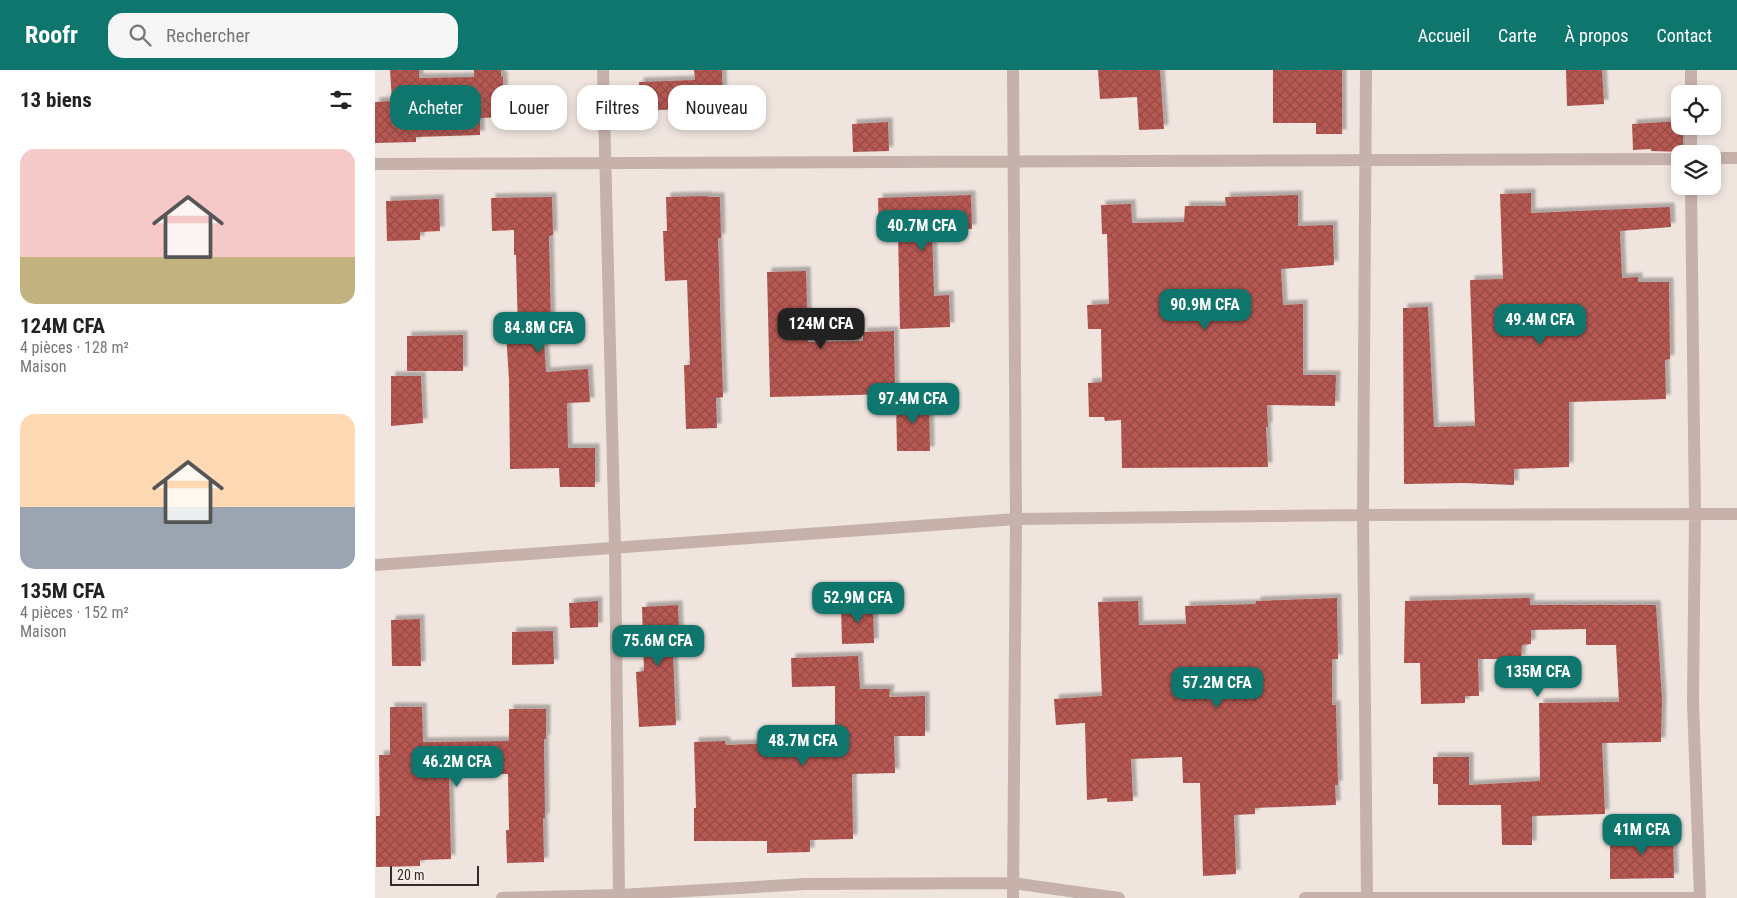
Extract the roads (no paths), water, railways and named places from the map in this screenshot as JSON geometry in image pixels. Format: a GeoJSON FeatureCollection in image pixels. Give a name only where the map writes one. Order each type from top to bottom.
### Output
{"type":"FeatureCollection","features":[{"type":"Feature","properties":{"kind":"street"},"geometry":{"type":"LineString","coordinates":[[603,70],[615,547],[619,896]]}},
{"type":"Feature","properties":{"kind":"street"},"geometry":{"type":"LineString","coordinates":[[1013,70],[1016,519],[1013,898]]}},
{"type":"Feature","properties":{"kind":"street"},"geometry":{"type":"LineString","coordinates":[[1366,70],[1363,515],[1367,898]]}},
{"type":"Feature","properties":{"kind":"street"},"geometry":{"type":"LineString","coordinates":[[1691,70],[1691,85]]}},
{"type":"Feature","properties":{"kind":"street"},"geometry":{"type":"LineString","coordinates":[[1721,158],[1737,158]]}},
{"type":"Feature","properties":{"kind":"street"},"geometry":{"type":"LineString","coordinates":[[375,164],[1671,159]]}},
{"type":"Feature","properties":{"kind":"street"},"geometry":{"type":"LineString","coordinates":[[1305,898],[1700,898],[1693,701],[1695,514],[1691,195]]}},
{"type":"Feature","properties":{"kind":"street"},"geometry":{"type":"LineString","coordinates":[[375,565],[1016,519],[1363,515],[1737,514]]}},
{"type":"Feature","properties":{"kind":"street"},"geometry":{"type":"LineString","coordinates":[[502,898],[619,896],[806,884],[1013,883],[1119,898]]}}]}
